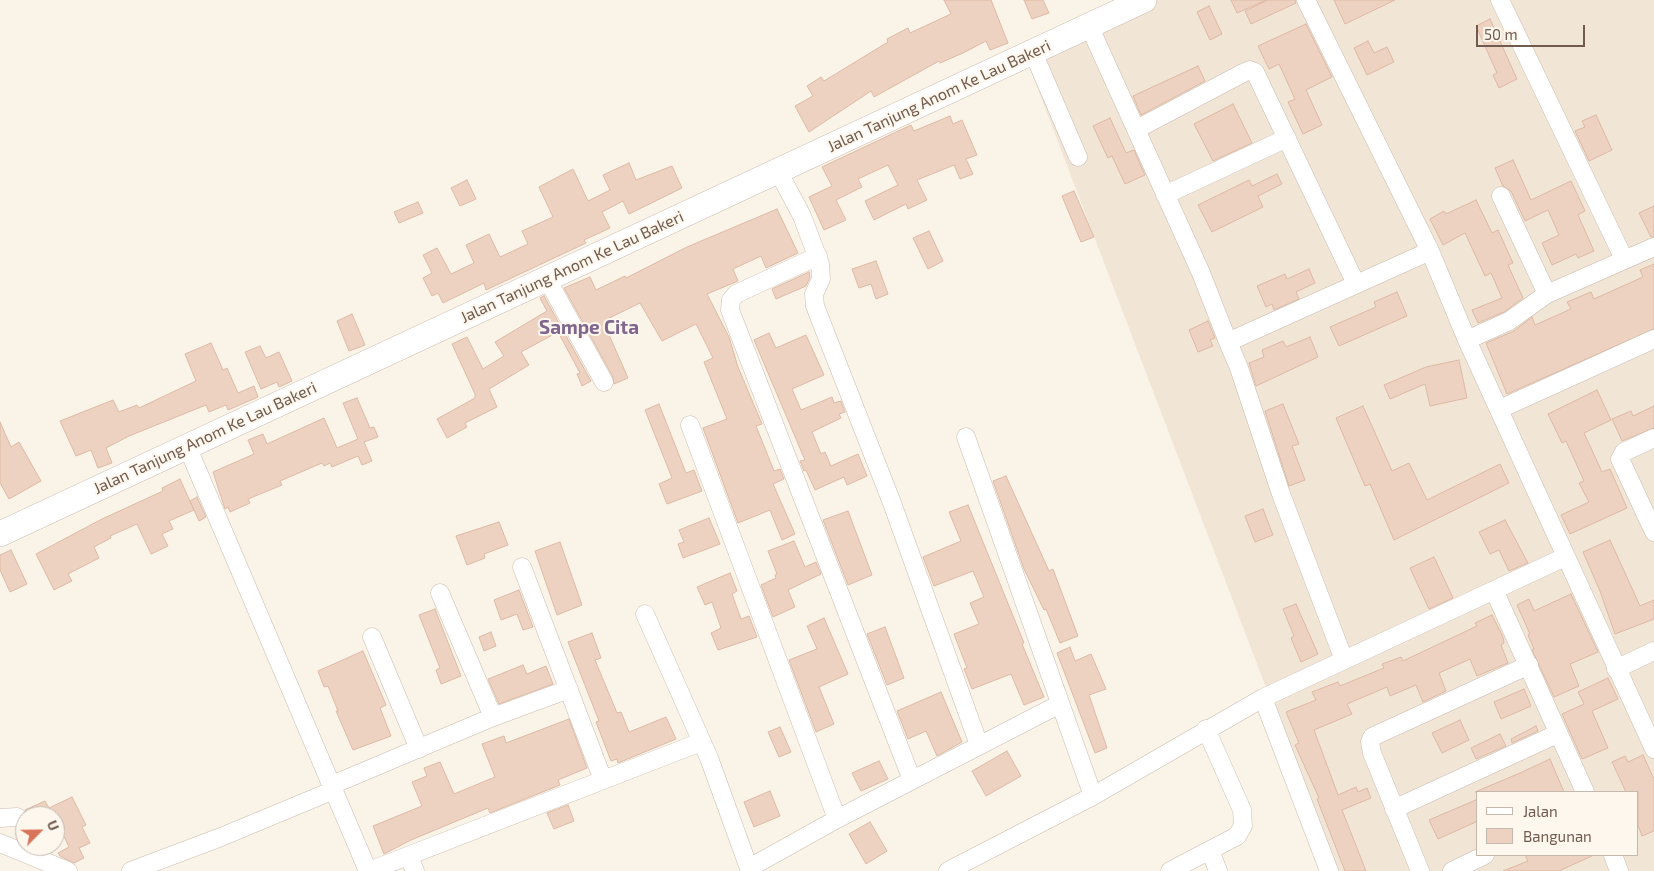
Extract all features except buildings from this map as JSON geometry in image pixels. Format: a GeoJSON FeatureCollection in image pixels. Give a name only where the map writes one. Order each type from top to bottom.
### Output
{"type":"FeatureCollection","features":[{"type":"Feature","properties":{"kind":"main road","name":"Jalan Tanjung Anom Ke Lau Bakeri"},"geometry":{"type":"LineString","coordinates":[[1,528],[187,446],[1033,52],[1089,34],[1144,0]]}},
{"type":"Feature","properties":{"kind":"street"},"geometry":{"type":"LineString","coordinates":[[1306,0],[1430,251],[1467,340],[1654,749]]}},
{"type":"Feature","properties":{"kind":"street"},"geometry":{"type":"LineString","coordinates":[[1500,0],[1624,258]]}},
{"type":"Feature","properties":{"kind":"street"},"geometry":{"type":"LineString","coordinates":[[1089,34],[1137,129],[1240,368],[1281,494],[1344,660]]}},
{"type":"Feature","properties":{"kind":"street"},"geometry":{"type":"LineString","coordinates":[[1033,52],[1078,157]]}},
{"type":"Feature","properties":{"kind":"street"},"geometry":{"type":"LineString","coordinates":[[1137,129],[1250,70],[1255,72],[1356,284]]}},
{"type":"Feature","properties":{"kind":"street"},"geometry":{"type":"LineString","coordinates":[[1164,194],[1287,138]]}},
{"type":"Feature","properties":{"kind":"street"},"geometry":{"type":"LineString","coordinates":[[778,171],[802,216],[818,256],[821,279],[814,294],[815,306],[892,503],[979,745]]}},
{"type":"Feature","properties":{"kind":"street"},"geometry":{"type":"LineString","coordinates":[[1501,196],[1547,294]]}},
{"type":"Feature","properties":{"kind":"street"},"geometry":{"type":"LineString","coordinates":[[1467,340],[1508,321],[1547,294],[1624,258],[1654,247]]}},
{"type":"Feature","properties":{"kind":"street"},"geometry":{"type":"LineString","coordinates":[[1228,342],[1430,251]]}},
{"type":"Feature","properties":{"kind":"street"},"geometry":{"type":"LineString","coordinates":[[818,256],[736,294],[731,300],[730,310],[912,780]]}},
{"type":"Feature","properties":{"kind":"street"},"geometry":{"type":"LineString","coordinates":[[547,279],[604,382]]}},
{"type":"Feature","properties":{"kind":"street"},"geometry":{"type":"LineString","coordinates":[[1500,409],[1654,339]]}},
{"type":"Feature","properties":{"kind":"street"},"geometry":{"type":"LineString","coordinates":[[690,425],[837,818]]}},
{"type":"Feature","properties":{"kind":"street"},"geometry":{"type":"LineString","coordinates":[[966,437],[1093,796]]}},
{"type":"Feature","properties":{"kind":"street"},"geometry":{"type":"LineString","coordinates":[[1654,438],[1624,452],[1620,459],[1654,532]]}},
{"type":"Feature","properties":{"kind":"street"},"geometry":{"type":"LineString","coordinates":[[187,446],[368,871],[412,864],[603,780],[701,742]]}},
{"type":"Feature","properties":{"kind":"street"},"geometry":{"type":"LineString","coordinates":[[948,871],[1093,796],[1206,729],[1263,698],[1565,557]]}},
{"type":"Feature","properties":{"kind":"street"},"geometry":{"type":"LineString","coordinates":[[522,567],[603,780]]}},
{"type":"Feature","properties":{"kind":"street"},"geometry":{"type":"LineString","coordinates":[[1494,590],[1529,665],[1557,734],[1585,791]]}},
{"type":"Feature","properties":{"kind":"street"},"geometry":{"type":"LineString","coordinates":[[440,593],[493,717]]}},
{"type":"Feature","properties":{"kind":"street"},"geometry":{"type":"LineString","coordinates":[[645,614],[701,742],[749,870],[837,818],[1060,704]]}},
{"type":"Feature","properties":{"kind":"street"},"geometry":{"type":"LineString","coordinates":[[372,638],[419,749]]}},
{"type":"Feature","properties":{"kind":"street"},"geometry":{"type":"LineString","coordinates":[[1616,669],[1654,651]]}},
{"type":"Feature","properties":{"kind":"street"},"geometry":{"type":"LineString","coordinates":[[1420,871],[1372,753],[1370,742],[1372,737],[1529,665]]}},
{"type":"Feature","properties":{"kind":"street"},"geometry":{"type":"LineString","coordinates":[[131,871],[221,837],[493,717],[569,689]]}},
{"type":"Feature","properties":{"kind":"street"},"geometry":{"type":"LineString","coordinates":[[1263,698],[1329,871]]}},
{"type":"Feature","properties":{"kind":"street"},"geometry":{"type":"LineString","coordinates":[[1170,871],[1237,836],[1241,832],[1244,818],[1242,810],[1206,729]]}},
{"type":"Feature","properties":{"kind":"street"},"geometry":{"type":"LineString","coordinates":[[1394,809],[1557,734]]}},
{"type":"Feature","properties":{"kind":"street"},"geometry":{"type":"LineString","coordinates":[[0,843],[68,871]]}},
{"type":"Feature","properties":{"kind":"street"},"geometry":{"type":"LineString","coordinates":[[1210,850],[1218,871]]}},
{"type":"Feature","properties":{"kind":"street"},"geometry":{"type":"LineString","coordinates":[[1452,871],[1484,856]]}},
{"type":"Feature","properties":{"kind":"street"},"geometry":{"type":"LineString","coordinates":[[1613,856],[1619,871]]}},
{"type":"Feature","properties":{"kind":"shaded area"},"geometry":{"type":"Polygon","coordinates":[[[1158,0],[1654,0],[1654,871],[1336,871],[1026,58],[1158,0]]]}},
{"type":"Feature","properties":{"kind":"district","name":"Sampe Cita"},"geometry":{"type":"Point","coordinates":[589,328]}}]}
